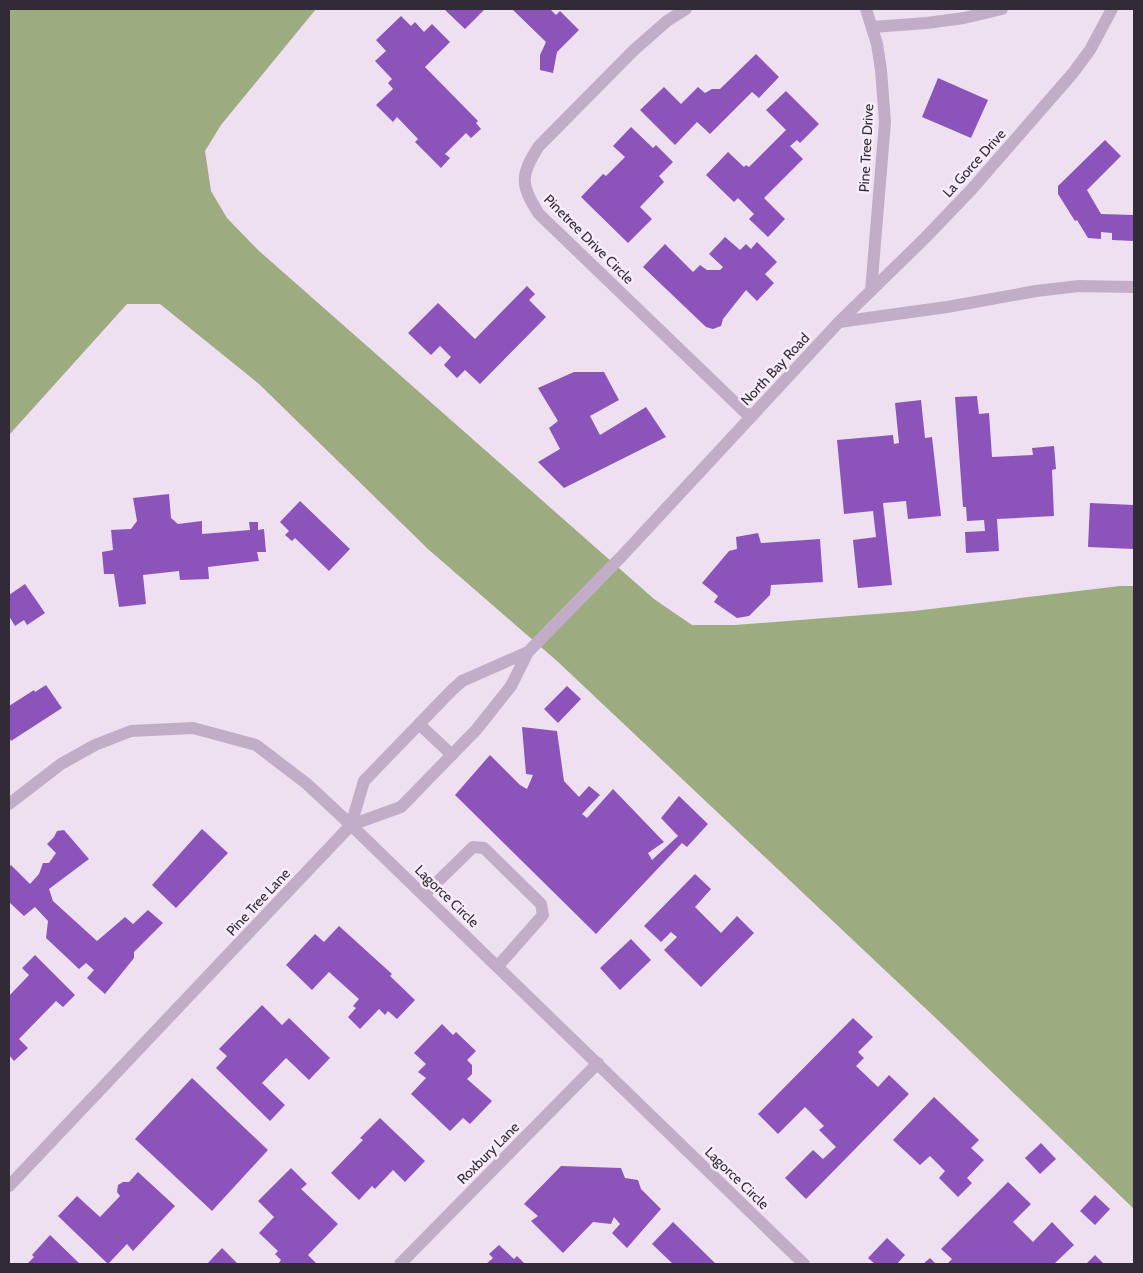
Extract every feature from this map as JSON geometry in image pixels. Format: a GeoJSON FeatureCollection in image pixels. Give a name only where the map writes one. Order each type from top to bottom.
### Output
{"type":"FeatureCollection","features":[{"type":"Feature","properties":{"kind":"street","name":"Pinetree Drive Circle"},"geometry":{"type":"LineString","coordinates":[[686,9],[667,21],[634,50],[539,146],[529,162],[524,180],[528,198],[539,214],[750,417]]}},
{"type":"Feature","properties":{"kind":"street","name":"Pine Tree Drive"},"geometry":{"type":"LineString","coordinates":[[866,9],[872,27],[881,70],[885,122],[871,291]]}},
{"type":"Feature","properties":{"kind":"street"},"geometry":{"type":"LineString","coordinates":[[872,27],[927,24],[1002,9]]}},
{"type":"Feature","properties":{"kind":"street","name":"La Gorce Drive"},"geometry":{"type":"LineString","coordinates":[[839,322],[971,190],[1055,95],[1090,50],[1112,9]]}},
{"type":"Feature","properties":{"kind":"street"},"geometry":{"type":"LineString","coordinates":[[839,322],[1079,286],[1134,288]]}},
{"type":"Feature","properties":{"kind":"street","name":"North Bay Road"},"geometry":{"type":"LineString","coordinates":[[528,652],[621,557],[839,322]]}},
{"type":"Feature","properties":{"kind":"street"},"geometry":{"type":"LineString","coordinates":[[351,825],[401,807],[492,711],[511,686],[528,652]]}},
{"type":"Feature","properties":{"kind":"street","name":"Pine Tree Lane"},"geometry":{"type":"LineString","coordinates":[[9,1186],[351,825],[364,781],[419,724],[462,682],[528,652]]}},
{"type":"Feature","properties":{"kind":"street"},"geometry":{"type":"LineString","coordinates":[[419,724],[452,755]]}},
{"type":"Feature","properties":{"kind":"street","name":"Lagorce Circle"},"geometry":{"type":"LineString","coordinates":[[9,804],[61,764],[95,745],[131,731],[193,728],[256,745],[307,784],[351,825],[804,1264]]}},
{"type":"Feature","properties":{"kind":"street"},"geometry":{"type":"LineString","coordinates":[[424,895],[473,847],[484,848],[541,904],[543,915],[498,966]]}},
{"type":"Feature","properties":{"kind":"street","name":"Roxbury Lane"},"geometry":{"type":"LineString","coordinates":[[400,1264],[598,1063]]}},
{"type":"Feature","properties":{"kind":"shaded area"},"geometry":{"type":"Polygon","coordinates":[[[9,9],[316,9],[221,125],[205,151],[211,191],[227,218],[258,250],[654,599],[692,625],[735,625],[914,611],[1120,586],[1134,586],[1134,1209],[942,1024],[557,661],[428,549],[259,384],[160,304],[127,304],[9,435],[9,9]]]}},
{"type":"Feature","properties":{"kind":"building"},"geometry":{"type":"Polygon","coordinates":[[[446,9],[485,9],[465,29],[446,9]]]}},
{"type":"Feature","properties":{"kind":"building"},"geometry":{"type":"Polygon","coordinates":[[[512,9],[550,9],[556,15],[560,11],[579,30],[557,52],[553,73],[540,70],[540,55],[546,42],[512,9]]]}},
{"type":"Feature","properties":{"kind":"building"},"geometry":{"type":"Polygon","coordinates":[[[401,16],[411,26],[415,22],[424,32],[432,24],[450,42],[425,67],[478,121],[476,123],[481,129],[471,138],[466,133],[445,154],[450,158],[441,168],[415,142],[418,139],[397,117],[393,122],[376,105],[393,89],[388,83],[392,79],[375,61],[386,51],[376,40],[401,16]]]}},
{"type":"Feature","properties":{"kind":"building"},"geometry":{"type":"Polygon","coordinates":[[[756,54],[779,77],[759,98],[752,92],[710,134],[697,122],[675,145],[640,110],[664,87],[681,104],[698,87],[705,93],[712,89],[720,89],[756,54]]]}},
{"type":"Feature","properties":{"kind":"building"},"geometry":{"type":"Polygon","coordinates":[[[938,78],[988,100],[971,138],[922,117],[938,78]]]}},
{"type":"Feature","properties":{"kind":"building"},"geometry":{"type":"Polygon","coordinates":[[[786,91],[819,124],[800,143],[797,140],[790,146],[803,159],[764,198],[785,219],[768,237],[749,219],[754,214],[738,198],[734,202],[706,175],[728,152],[744,167],[746,165],[749,167],[786,130],[766,110],[786,91]]]}},
{"type":"Feature","properties":{"kind":"building"},"geometry":{"type":"Polygon","coordinates":[[[631,127],[653,148],[656,145],[673,162],[659,176],[664,182],[640,207],[652,219],[628,243],[581,197],[603,174],[606,176],[625,157],[613,146],[631,127]]]}},
{"type":"Feature","properties":{"kind":"building"},"geometry":{"type":"Polygon","coordinates":[[[1105,140],[1121,156],[1087,190],[1101,214],[1134,215],[1134,241],[1112,240],[1112,233],[1101,232],[1101,239],[1088,238],[1058,194],[1058,186],[1105,140]]]}},
{"type":"Feature","properties":{"kind":"building"},"geometry":{"type":"Polygon","coordinates":[[[725,237],[740,250],[746,244],[751,249],[757,242],[777,262],[765,274],[774,283],[757,301],[746,290],[723,319],[721,326],[713,329],[706,327],[643,267],[665,244],[693,272],[700,265],[707,270],[720,270],[723,267],[709,254],[725,237]]]}},
{"type":"Feature","properties":{"kind":"building"},"geometry":{"type":"Polygon","coordinates":[[[527,286],[535,294],[529,300],[546,317],[480,384],[465,370],[457,378],[444,365],[451,357],[440,346],[431,355],[408,333],[438,303],[475,339],[527,286]]]}},
{"type":"Feature","properties":{"kind":"building"},"geometry":{"type":"Polygon","coordinates":[[[574,372],[604,372],[619,400],[590,416],[600,435],[646,407],[666,437],[564,488],[538,462],[560,449],[549,428],[558,421],[538,388],[574,372]]]}},
{"type":"Feature","properties":{"kind":"building"},"geometry":{"type":"Polygon","coordinates":[[[977,396],[979,414],[989,413],[992,457],[1033,455],[1032,448],[1054,446],[1056,469],[1052,470],[1054,516],[997,519],[999,551],[966,553],[965,532],[985,531],[984,520],[967,521],[966,507],[963,507],[955,397],[977,396]]]}},
{"type":"Feature","properties":{"kind":"building"},"geometry":{"type":"Polygon","coordinates":[[[921,400],[925,438],[932,437],[941,516],[908,519],[906,501],[883,503],[892,585],[858,588],[853,540],[876,537],[873,511],[844,514],[837,440],[893,435],[894,444],[899,443],[895,403],[921,400]]]}},
{"type":"Feature","properties":{"kind":"building"},"geometry":{"type":"Polygon","coordinates":[[[169,494],[171,518],[178,524],[202,521],[202,534],[250,530],[249,522],[258,522],[258,530],[264,529],[266,552],[257,552],[259,561],[208,567],[209,579],[180,580],[179,571],[143,575],[146,604],[119,607],[114,574],[104,574],[102,552],[113,550],[111,530],[131,529],[137,521],[133,498],[169,494]]]}},
{"type":"Feature","properties":{"kind":"building"},"geometry":{"type":"Polygon","coordinates":[[[300,501],[350,549],[329,571],[295,538],[292,541],[285,535],[289,531],[280,522],[300,501]]]}},
{"type":"Feature","properties":{"kind":"building"},"geometry":{"type":"Polygon","coordinates":[[[1090,503],[1134,505],[1134,549],[1088,547],[1090,503]]]}},
{"type":"Feature","properties":{"kind":"building"},"geometry":{"type":"Polygon","coordinates":[[[758,533],[761,543],[820,539],[823,582],[771,585],[770,595],[749,616],[737,618],[714,602],[718,596],[702,583],[729,551],[737,549],[736,537],[758,533]]]}},
{"type":"Feature","properties":{"kind":"building"},"geometry":{"type":"Polygon","coordinates":[[[25,584],[45,613],[27,625],[24,620],[15,626],[9,616],[9,595],[25,584]]]}},
{"type":"Feature","properties":{"kind":"building"},"geometry":{"type":"Polygon","coordinates":[[[46,685],[62,708],[11,741],[9,737],[9,706],[34,690],[35,692],[46,685]]]}},
{"type":"Feature","properties":{"kind":"building"},"geometry":{"type":"Polygon","coordinates":[[[567,686],[581,699],[558,723],[544,709],[567,686]]]}},
{"type":"Feature","properties":{"kind":"building"},"geometry":{"type":"Polygon","coordinates":[[[522,727],[557,731],[564,781],[579,797],[589,786],[600,795],[582,814],[587,818],[613,789],[664,842],[648,853],[652,860],[678,836],[661,818],[679,796],[708,824],[687,847],[682,843],[596,934],[455,795],[490,755],[520,785],[527,789],[533,775],[526,774],[522,727]]]}},
{"type":"Feature","properties":{"kind":"building"},"geometry":{"type":"Polygon","coordinates":[[[202,829],[228,853],[176,908],[152,885],[202,829]]]}},
{"type":"Feature","properties":{"kind":"building"},"geometry":{"type":"Polygon","coordinates":[[[64,830],[89,859],[49,889],[53,901],[97,941],[125,917],[133,924],[148,910],[163,923],[134,952],[134,958],[105,994],[87,978],[94,970],[86,963],[79,969],[46,938],[48,921],[35,907],[24,916],[9,902],[9,867],[11,865],[30,884],[39,874],[43,863],[49,863],[56,853],[47,844],[57,831],[64,830]]]}},
{"type":"Feature","properties":{"kind":"building"},"geometry":{"type":"Polygon","coordinates":[[[695,874],[711,889],[695,907],[721,933],[737,916],[754,933],[701,987],[664,950],[677,937],[671,932],[661,942],[644,926],[695,874]]]}},
{"type":"Feature","properties":{"kind":"building"},"geometry":{"type":"Polygon","coordinates":[[[339,926],[392,974],[390,976],[415,1000],[397,1019],[388,1011],[385,1015],[379,1009],[360,1029],[348,1017],[356,1008],[353,1006],[359,999],[329,972],[312,990],[286,965],[315,934],[324,942],[339,926]]]}},
{"type":"Feature","properties":{"kind":"building"},"geometry":{"type":"Polygon","coordinates":[[[631,939],[651,960],[620,990],[600,968],[631,939]]]}},
{"type":"Feature","properties":{"kind":"building"},"geometry":{"type":"Polygon","coordinates":[[[35,955],[75,995],[63,1007],[56,1001],[19,1039],[28,1048],[14,1061],[9,1055],[9,996],[29,975],[22,968],[35,955]]]}},
{"type":"Feature","properties":{"kind":"building"},"geometry":{"type":"Polygon","coordinates":[[[262,1005],[282,1025],[289,1018],[330,1058],[309,1080],[286,1058],[262,1083],[285,1105],[270,1121],[216,1068],[227,1056],[219,1049],[262,1005]]]}},
{"type":"Feature","properties":{"kind":"building"},"geometry":{"type":"Polygon","coordinates":[[[853,1018],[873,1037],[858,1052],[864,1058],[856,1066],[878,1087],[889,1075],[909,1094],[806,1199],[785,1178],[813,1150],[823,1159],[836,1147],[819,1130],[824,1126],[805,1107],[778,1134],[758,1114],[853,1018]]]}},
{"type":"Feature","properties":{"kind":"building"},"geometry":{"type":"Polygon","coordinates":[[[442,1024],[453,1035],[456,1032],[476,1051],[467,1060],[472,1065],[472,1074],[467,1079],[492,1101],[470,1124],[463,1118],[450,1131],[411,1094],[426,1078],[418,1072],[426,1064],[414,1053],[442,1024]]]}},
{"type":"Feature","properties":{"kind":"building"},"geometry":{"type":"Polygon","coordinates":[[[192,1078],[268,1150],[212,1211],[135,1139],[192,1078]]]}},
{"type":"Feature","properties":{"kind":"building"},"geometry":{"type":"Polygon","coordinates":[[[934,1097],[979,1140],[971,1148],[984,1160],[967,1178],[972,1183],[958,1197],[939,1178],[945,1171],[930,1156],[920,1165],[893,1140],[934,1097]]]}},
{"type":"Feature","properties":{"kind":"building"},"geometry":{"type":"Polygon","coordinates":[[[380,1118],[425,1161],[405,1182],[393,1170],[375,1189],[372,1186],[359,1200],[331,1173],[363,1140],[360,1138],[380,1118]]]}},
{"type":"Feature","properties":{"kind":"building"},"geometry":{"type":"Polygon","coordinates":[[[1041,1143],[1056,1159],[1040,1174],[1025,1158],[1041,1143]]]}},
{"type":"Feature","properties":{"kind":"building"},"geometry":{"type":"Polygon","coordinates":[[[561,1166],[621,1168],[625,1178],[638,1180],[641,1189],[661,1209],[627,1248],[612,1233],[620,1224],[614,1217],[611,1224],[593,1222],[563,1253],[531,1221],[538,1216],[524,1204],[561,1166]]]}},
{"type":"Feature","properties":{"kind":"building"},"geometry":{"type":"Polygon","coordinates":[[[291,1168],[307,1184],[301,1189],[338,1224],[308,1255],[317,1264],[278,1264],[281,1260],[275,1254],[278,1251],[259,1233],[274,1217],[258,1201],[291,1168]]]}},
{"type":"Feature","properties":{"kind":"building"},"geometry":{"type":"Polygon","coordinates":[[[138,1172],[175,1206],[133,1251],[127,1244],[108,1264],[58,1216],[77,1196],[100,1217],[120,1196],[117,1192],[118,1185],[123,1182],[129,1182],[138,1172]]]}},
{"type":"Feature","properties":{"kind":"building"},"geometry":{"type":"Polygon","coordinates":[[[1008,1182],[1031,1204],[1013,1222],[1033,1242],[1052,1222],[1074,1245],[1054,1264],[947,1264],[952,1259],[941,1249],[1008,1182]]]}},
{"type":"Feature","properties":{"kind":"building"},"geometry":{"type":"Polygon","coordinates":[[[1095,1195],[1110,1209],[1095,1225],[1080,1211],[1095,1195]]]}},
{"type":"Feature","properties":{"kind":"building"},"geometry":{"type":"Polygon","coordinates":[[[673,1222],[716,1264],[673,1264],[652,1244],[673,1222]]]}},
{"type":"Feature","properties":{"kind":"building"},"geometry":{"type":"Polygon","coordinates":[[[50,1235],[80,1264],[27,1264],[34,1257],[32,1255],[50,1235]]]}},
{"type":"Feature","properties":{"kind":"building"},"geometry":{"type":"Polygon","coordinates":[[[887,1238],[905,1255],[897,1264],[875,1264],[868,1258],[887,1238]]]}},
{"type":"Feature","properties":{"kind":"building"},"geometry":{"type":"Polygon","coordinates":[[[499,1245],[514,1259],[517,1256],[525,1264],[486,1264],[493,1258],[489,1254],[499,1245]]]}},
{"type":"Feature","properties":{"kind":"building"},"geometry":{"type":"Polygon","coordinates":[[[222,1248],[238,1264],[207,1264],[222,1248]]]}},
{"type":"Feature","properties":{"kind":"building"},"geometry":{"type":"Polygon","coordinates":[[[1095,1255],[1104,1264],[1086,1264],[1095,1255]]]}},
{"type":"Feature","properties":{"kind":"building"},"geometry":{"type":"Polygon","coordinates":[[[930,1258],[936,1264],[923,1264],[930,1258]]]}}]}
